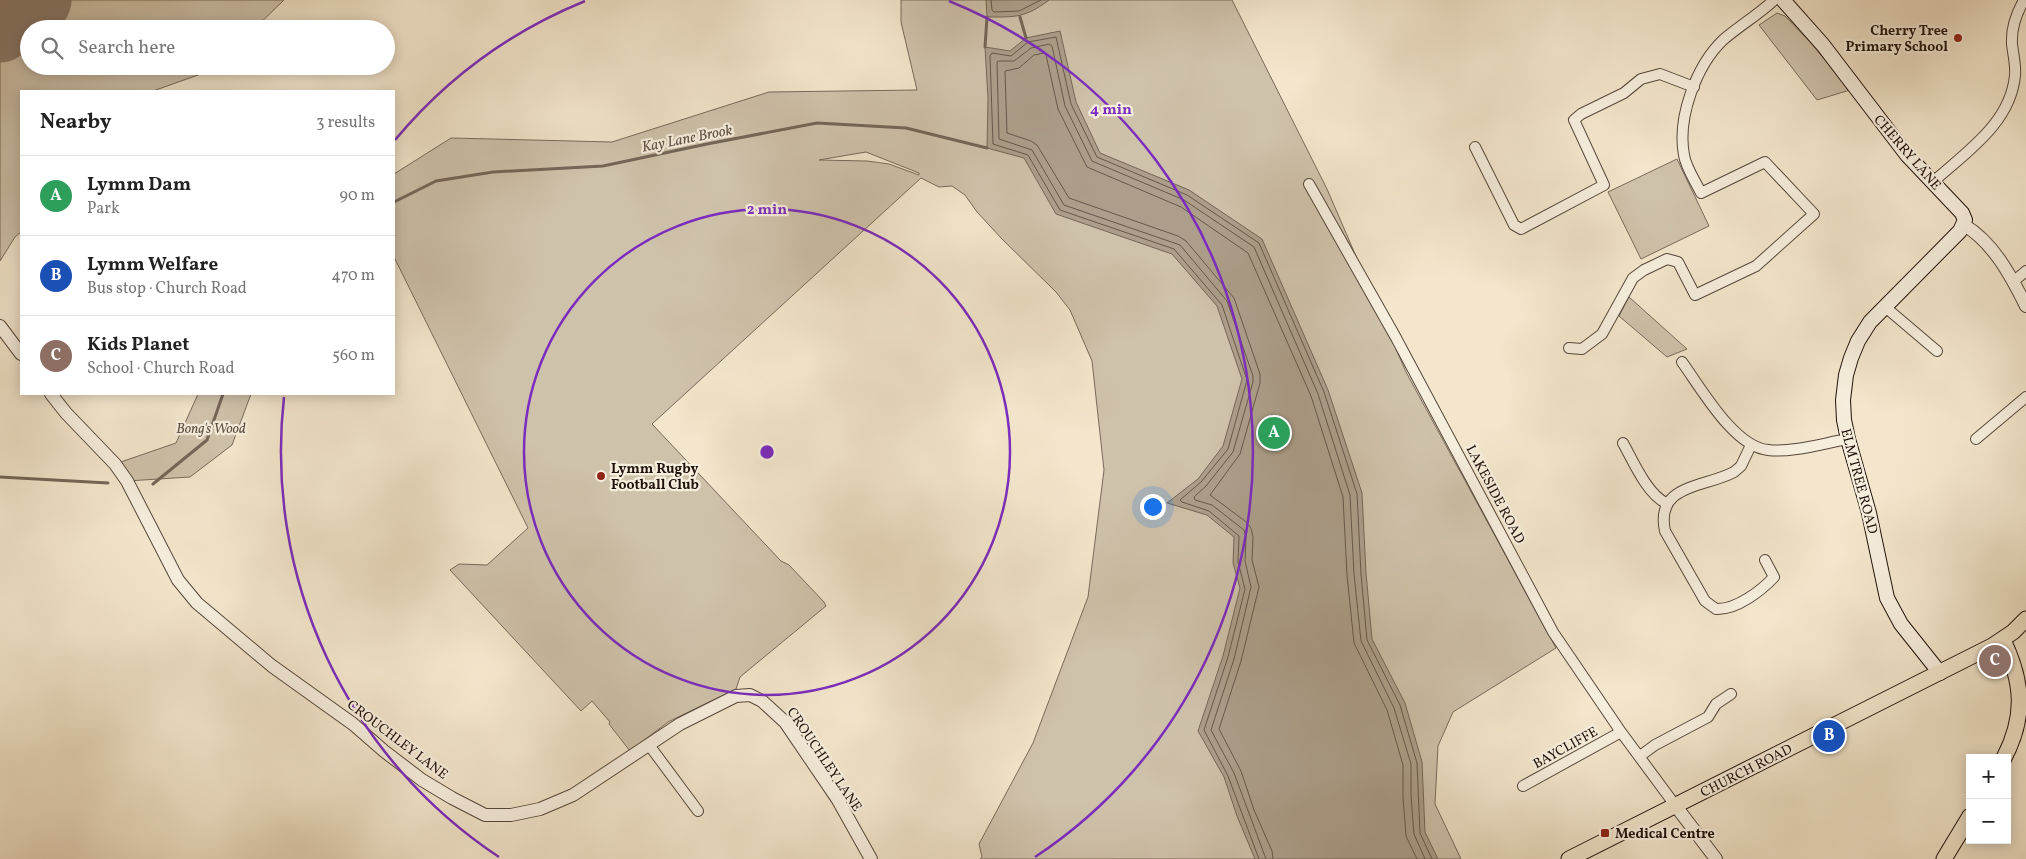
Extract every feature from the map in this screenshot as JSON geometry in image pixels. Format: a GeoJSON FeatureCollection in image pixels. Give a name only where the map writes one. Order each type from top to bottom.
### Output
{"type":"FeatureCollection","features":[{"type":"Feature","properties":{"kind":"main road","name":"CHERRY LANE"},"geometry":{"type":"LineString","coordinates":[[1783,0],[1823,45],[1907,155],[1962,213],[1965,220],[1964,225]]}},
{"type":"Feature","properties":{"kind":"main road","name":"ELM TREE ROAD"},"geometry":{"type":"LineString","coordinates":[[1940,673],[1901,624],[1887,598],[1869,513],[1848,439],[1842,400],[1846,375],[1858,341],[1870,322],[1964,225]]}},
{"type":"Feature","properties":{"kind":"main road","name":"CHURCH ROAD"},"geometry":{"type":"LineString","coordinates":[[1570,859],[2003,640],[2026,619]]}},
{"type":"Feature","properties":{"kind":"main road"},"geometry":{"type":"LineString","coordinates":[[2003,640],[2017,673],[2020,687],[2018,722],[2006,754]]}},
{"type":"Feature","properties":{"kind":"main road"},"geometry":{"type":"LineString","coordinates":[[1944,859],[1966,823]]}},
{"type":"Feature","properties":{"kind":"street"},"geometry":{"type":"LineString","coordinates":[[1569,348],[1582,349],[1602,334],[1633,278],[1644,270],[1667,259],[1678,262],[1695,295],[1756,266],[1814,214],[1765,162],[1702,193],[1684,158],[1683,116],[1704,65],[1723,41],[1774,0]]}},
{"type":"Feature","properties":{"kind":"street"},"geometry":{"type":"LineString","coordinates":[[1933,182],[1996,124],[2006,109],[2013,92],[2016,73],[2012,41],[2013,26],[2024,0]]}},
{"type":"Feature","properties":{"kind":"street"},"geometry":{"type":"LineString","coordinates":[[1474,147],[1514,224],[1521,229],[1604,186],[1574,120],[1581,114],[1624,93],[1641,79],[1660,74],[1694,87]]}},
{"type":"Feature","properties":{"kind":"street","name":"LAKESIDE ROAD"},"geometry":{"type":"LineString","coordinates":[[1309,184],[1395,336],[1553,632],[1621,732],[1675,805]]}},
{"type":"Feature","properties":{"kind":"street","name":"CHERRY LANE"},"geometry":{"type":"LineString","coordinates":[[1964,225],[1980,235],[2014,282],[2026,306]]}},
{"type":"Feature","properties":{"kind":"street"},"geometry":{"type":"LineString","coordinates":[[2014,282],[2026,271]]}},
{"type":"Feature","properties":{"kind":"street"},"geometry":{"type":"LineString","coordinates":[[1884,306],[1937,350]]}},
{"type":"Feature","properties":{"kind":"street"},"geometry":{"type":"LineString","coordinates":[[0,326],[20,353]]}},
{"type":"Feature","properties":{"kind":"street"},"geometry":{"type":"LineString","coordinates":[[1682,362],[1731,428],[1751,445],[1767,450],[1779,450],[1848,439]]}},
{"type":"Feature","properties":{"kind":"street","name":"CROUCHLEY LANE"},"geometry":{"type":"LineString","coordinates":[[52,395],[66,413],[115,464],[127,481],[178,580],[197,603],[272,666],[354,724],[384,751],[422,780],[452,798],[485,815],[511,815],[540,809],[572,795],[680,724],[736,696],[750,695],[762,701],[785,722],[838,800],[871,859]]}},
{"type":"Feature","properties":{"kind":"street"},"geometry":{"type":"LineString","coordinates":[[1976,439],[2026,397]]}},
{"type":"Feature","properties":{"kind":"street"},"geometry":{"type":"LineString","coordinates":[[1623,442],[1649,488],[1660,500],[1666,503]]}},
{"type":"Feature","properties":{"kind":"street"},"geometry":{"type":"LineString","coordinates":[[1751,445],[1741,466],[1734,472],[1672,496],[1666,503],[1663,520],[1665,531],[1705,601],[1710,605],[1721,609],[1732,606],[1768,584],[1774,577],[1765,560]]}},
{"type":"Feature","properties":{"kind":"street"},"geometry":{"type":"LineString","coordinates":[[1640,756],[1655,745],[1708,716],[1716,704],[1731,694]]}},
{"type":"Feature","properties":{"kind":"street","name":"BAYCLIFFE"},"geometry":{"type":"LineString","coordinates":[[1523,786],[1621,732]]}},
{"type":"Feature","properties":{"kind":"street"},"geometry":{"type":"LineString","coordinates":[[649,745],[698,811]]}},
{"type":"Feature","properties":{"kind":"street"},"geometry":{"type":"LineString","coordinates":[[1675,805],[1712,858]]}},
{"type":"Feature","properties":{"kind":"green space"},"geometry":{"type":"Polygon","coordinates":[[[18,0],[284,0],[263,20],[20,20],[20,75],[198,75],[156,90],[20,90],[20,233],[15,237],[0,261],[0,14],[18,0]]]}},
{"type":"Feature","properties":{"kind":"green space"},"geometry":{"type":"Polygon","coordinates":[[[901,0],[1232,0],[1327,189],[1406,372],[1556,648],[1453,712],[1438,746],[1435,804],[1461,859],[980,859],[982,857],[979,844],[1033,743],[1088,597],[1104,470],[1092,361],[1070,310],[1056,292],[977,212],[965,195],[952,186],[939,187],[921,178],[652,424],[781,561],[789,565],[826,606],[740,677],[736,689],[668,722],[630,751],[609,724],[610,722],[592,701],[581,711],[450,570],[459,564],[487,565],[528,528],[395,259],[395,173],[451,138],[612,142],[769,92],[917,90],[901,22],[901,0]],[[866,152],[819,160],[867,161],[889,164],[919,175],[919,173],[866,152]]]}},
{"type":"Feature","properties":{"kind":"green space"},"geometry":{"type":"Polygon","coordinates":[[[1777,13],[1785,16],[1810,42],[1850,90],[1817,100],[1759,25],[1777,13]]]}},
{"type":"Feature","properties":{"kind":"green space"},"geometry":{"type":"Polygon","coordinates":[[[1677,159],[1709,226],[1641,259],[1608,192],[1677,159]]]}},
{"type":"Feature","properties":{"kind":"green space"},"geometry":{"type":"Polygon","coordinates":[[[1629,297],[1687,349],[1667,357],[1619,316],[1629,297]]]}},
{"type":"Feature","properties":{"kind":"green space","name":"Bong's Wood"},"geometry":{"type":"Polygon","coordinates":[[[198,395],[251,395],[232,445],[190,477],[127,481],[115,464],[176,443],[198,395]]]}},
{"type":"Feature","properties":{"kind":"water"},"geometry":{"type":"Polygon","coordinates":[[[986,0],[1049,0],[1041,6],[1020,15],[987,17],[986,0]]]}},
{"type":"Feature","properties":{"kind":"water"},"geometry":{"type":"Polygon","coordinates":[[[1060,31],[1076,102],[1100,153],[1189,190],[1262,239],[1328,390],[1362,493],[1372,639],[1405,703],[1422,762],[1425,832],[1438,859],[1255,859],[1237,816],[1224,777],[1198,731],[1223,656],[1240,588],[1233,563],[1234,537],[1207,515],[1167,503],[1198,479],[1223,446],[1242,379],[1217,306],[1172,254],[1056,214],[1024,158],[987,148],[988,98],[985,47],[1010,51],[1026,38],[1060,31]]]}},
{"type":"Feature","properties":{"kind":"waterway"},"geometry":{"type":"LineString","coordinates":[[985,47],[987,17]]}},
{"type":"Feature","properties":{"kind":"waterway"},"geometry":{"type":"LineString","coordinates":[[1020,17],[1026,38]]}},
{"type":"Feature","properties":{"kind":"waterway","name":"Kay Lane Brook"},"geometry":{"type":"LineString","coordinates":[[395,202],[436,181],[493,172],[603,166],[817,123],[906,128],[987,148]]}},
{"type":"Feature","properties":{"kind":"waterway","name":"Kay Lane Brook"},"geometry":{"type":"LineString","coordinates":[[153,484],[207,440],[223,395]]}},
{"type":"Feature","properties":{"kind":"waterway","name":"Kay Lane Brook"},"geometry":{"type":"LineString","coordinates":[[0,477],[108,483]]}},
{"type":"Feature","properties":{"kind":"runway"},"geometry":{"type":"LineString","coordinates":[[0,28],[37,0]]}},
{"type":"Feature","properties":{"kind":"place","name":"Cherry Tree Primary School"},"geometry":{"type":"Point","coordinates":[1958,38]}},
{"type":"Feature","properties":{"kind":"place","name":"Lymm Dam"},"geometry":{"type":"Point","coordinates":[1274,433]}},
{"type":"Feature","properties":{"kind":"place","name":"Lymm Rugby Football Club"},"geometry":{"type":"Point","coordinates":[601,476]}},
{"type":"Feature","properties":{"kind":"place","name":"Kids Planet"},"geometry":{"type":"Point","coordinates":[1995,661]}},
{"type":"Feature","properties":{"kind":"place","name":"Lymm Welfare"},"geometry":{"type":"Point","coordinates":[1829,736]}},
{"type":"Feature","properties":{"kind":"place","name":"Medical Centre"},"geometry":{"type":"Point","coordinates":[1605,833]}}]}
